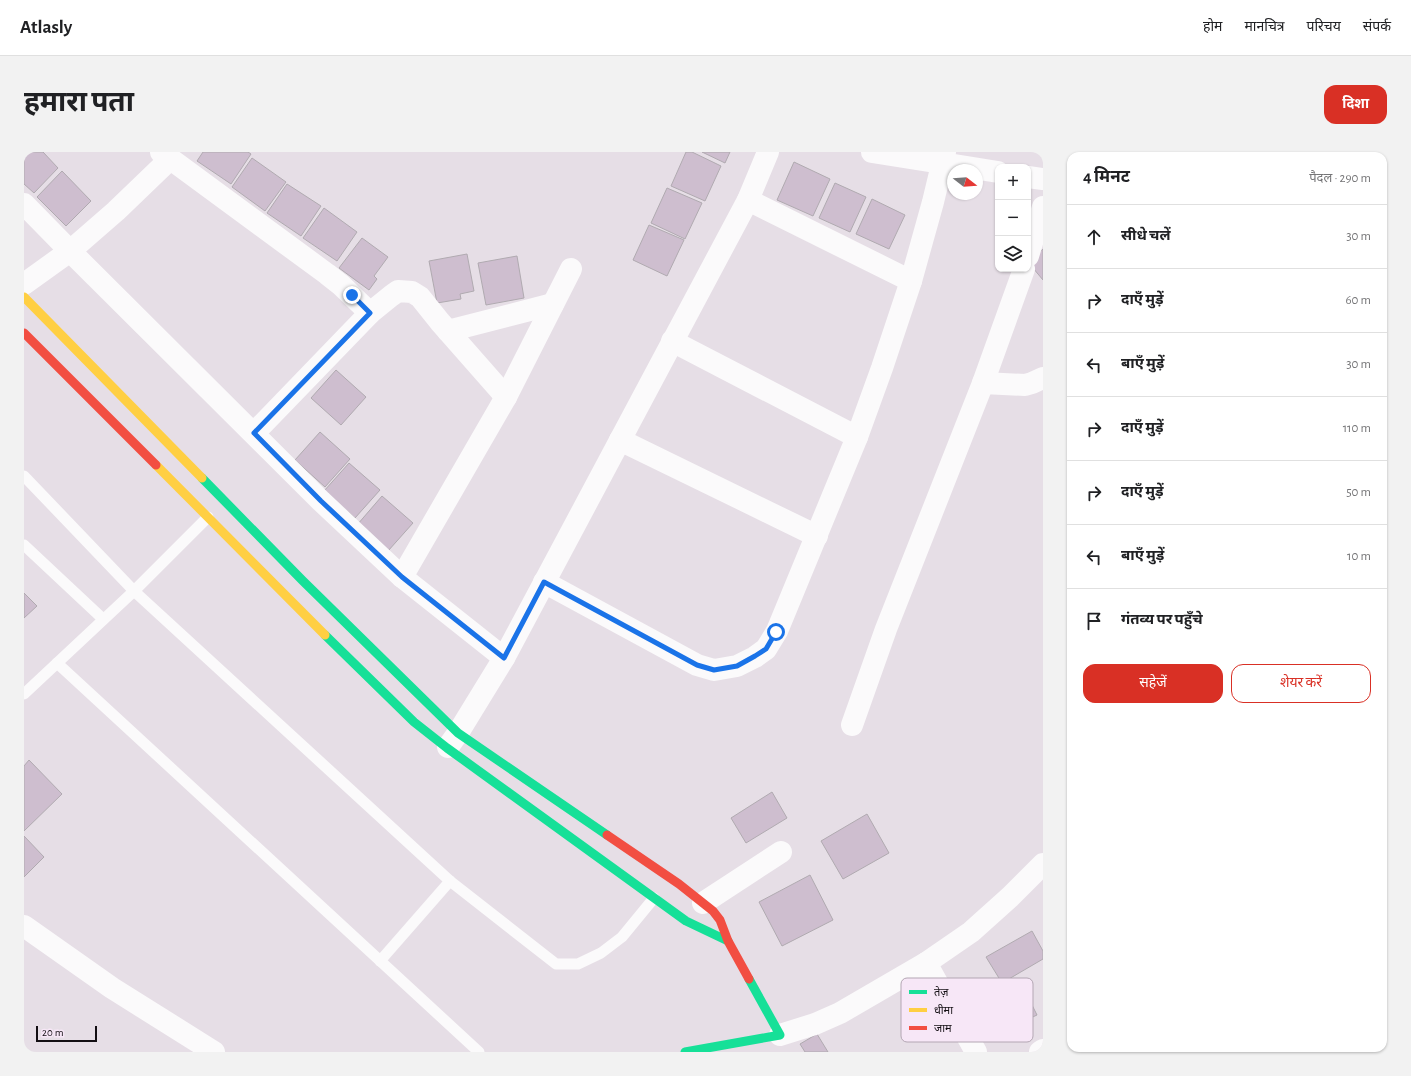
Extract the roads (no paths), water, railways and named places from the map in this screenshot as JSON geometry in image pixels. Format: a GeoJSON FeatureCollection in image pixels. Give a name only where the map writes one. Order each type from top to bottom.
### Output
{"type":"FeatureCollection","features":[{"type":"Feature","properties":{"kind":"street"},"geometry":{"type":"LineString","coordinates":[[453,741],[504,658],[748,200],[768,152]]}},
{"type":"Feature","properties":{"kind":"street"},"geometry":{"type":"LineString","coordinates":[[872,152],[944,157],[995,171]]}},
{"type":"Feature","properties":{"kind":"street"},"geometry":{"type":"LineString","coordinates":[[24,284],[70,251],[116,211],[166,155],[342,285],[370,313]]}},
{"type":"Feature","properties":{"kind":"street"},"geometry":{"type":"LineString","coordinates":[[544,582],[697,665],[714,670],[737,666],[766,649],[776,632],[858,437],[911,281],[944,157]]}},
{"type":"Feature","properties":{"kind":"street"},"geometry":{"type":"LineString","coordinates":[[1031,177],[1043,179]]}},
{"type":"Feature","properties":{"kind":"street"},"geometry":{"type":"LineString","coordinates":[[748,200],[911,281]]}},
{"type":"Feature","properties":{"kind":"street"},"geometry":{"type":"LineString","coordinates":[[24,204],[321,501],[402,577],[504,658]]}},
{"type":"Feature","properties":{"kind":"street"},"geometry":{"type":"LineString","coordinates":[[1031,246],[1043,207]]}},
{"type":"Feature","properties":{"kind":"street"},"geometry":{"type":"LineString","coordinates":[[402,577],[506,397],[570,269]]}},
{"type":"Feature","properties":{"kind":"street"},"geometry":{"type":"LineString","coordinates":[[852,725],[889,622],[983,382],[1023,272]]}},
{"type":"Feature","properties":{"kind":"street"},"geometry":{"type":"LineString","coordinates":[[254,433],[370,313],[398,291],[412,292],[420,297],[506,397]]}},
{"type":"Feature","properties":{"kind":"street"},"geometry":{"type":"LineString","coordinates":[[24,296],[303,582],[415,692],[453,741],[654,898],[686,921],[728,941]]}},
{"type":"Feature","properties":{"kind":"street"},"geometry":{"type":"LineString","coordinates":[[448,331],[553,304]]}},
{"type":"Feature","properties":{"kind":"street"},"geometry":{"type":"LineString","coordinates":[[24,333],[380,690],[414,722],[513,772],[679,884],[713,911],[720,920],[728,941],[780,1035]]}},
{"type":"Feature","properties":{"kind":"street"},"geometry":{"type":"LineString","coordinates":[[672,341],[858,437]]}},
{"type":"Feature","properties":{"kind":"street"},"geometry":{"type":"LineString","coordinates":[[983,382],[1025,384],[1042,381]]}},
{"type":"Feature","properties":{"kind":"street"},"geometry":{"type":"LineString","coordinates":[[620,440],[817,536]]}},
{"type":"Feature","properties":{"kind":"street"},"geometry":{"type":"LineString","coordinates":[[703,903],[781,852]]}},
{"type":"Feature","properties":{"kind":"street"},"geometry":{"type":"LineString","coordinates":[[685,1052],[780,1035],[815,1024],[840,1013],[926,963],[971,932],[1010,897],[1043,864]]}},
{"type":"Feature","properties":{"kind":"street"},"geometry":{"type":"LineString","coordinates":[[24,926],[112,988],[214,1052]]}},
{"type":"Feature","properties":{"kind":"street"},"geometry":{"type":"LineString","coordinates":[[926,963],[934,978]]}},
{"type":"Feature","properties":{"kind":"street"},"geometry":{"type":"LineString","coordinates":[[970,1042],[976,1052]]}},
{"type":"Feature","properties":{"kind":"lane"},"geometry":{"type":"LineString","coordinates":[[24,476],[134,591],[450,881],[556,964],[578,964],[601,953],[622,937],[654,898]]}},
{"type":"Feature","properties":{"kind":"lane"},"geometry":{"type":"LineString","coordinates":[[24,694],[134,591],[208,517]]}},
{"type":"Feature","properties":{"kind":"lane"},"geometry":{"type":"LineString","coordinates":[[24,545],[104,619]]}},
{"type":"Feature","properties":{"kind":"lane"},"geometry":{"type":"LineString","coordinates":[[57,663],[479,1052]]}},
{"type":"Feature","properties":{"kind":"lane"},"geometry":{"type":"LineString","coordinates":[[380,961],[450,881]]}}]}
